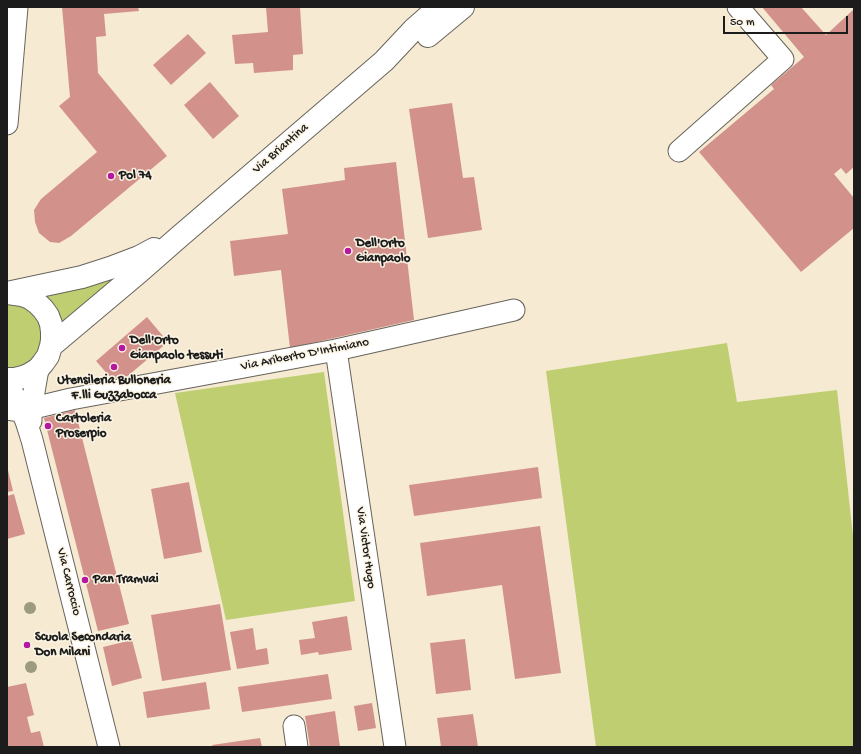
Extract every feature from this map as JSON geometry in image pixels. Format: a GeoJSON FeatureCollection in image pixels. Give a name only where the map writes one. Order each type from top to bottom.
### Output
{"type":"FeatureCollection","features":[{"type":"Feature","properties":{"kind":"main road","name":"Via Briantina"},"geometry":{"type":"LineString","coordinates":[[52,346],[384,61],[414,29],[439,7]]}},
{"type":"Feature","properties":{"kind":"main road","name":"Via Briantina"},"geometry":{"type":"LineString","coordinates":[[384,61],[422,41],[463,7]]}},
{"type":"Feature","properties":{"kind":"main road","name":"Via Briantina"},"geometry":{"type":"LineString","coordinates":[[7,293],[110,268],[178,237]]}},
{"type":"Feature","properties":{"kind":"main road"},"geometry":{"type":"LineString","coordinates":[[7,293],[30,298],[43,309],[48,316],[52,332],[52,346],[36,378],[30,374],[15,379],[7,379]]}},
{"type":"Feature","properties":{"kind":"street"},"geometry":{"type":"LineString","coordinates":[[7,124],[17,7]]}},
{"type":"Feature","properties":{"kind":"street"},"geometry":{"type":"LineString","coordinates":[[678,151],[783,60],[738,7]]}},
{"type":"Feature","properties":{"kind":"street","name":"Via Ariberto D'Intimiano"},"geometry":{"type":"LineString","coordinates":[[20,410],[71,399],[336,350],[514,310]]}},
{"type":"Feature","properties":{"kind":"street","name":"Via Victor Hugo"},"geometry":{"type":"LineString","coordinates":[[336,350],[395,747]]}},
{"type":"Feature","properties":{"kind":"street"},"geometry":{"type":"LineString","coordinates":[[20,410],[36,378]]}},
{"type":"Feature","properties":{"kind":"street","name":"Via Ariberto D'Intimiano"},"geometry":{"type":"LineString","coordinates":[[36,378],[40,391],[50,397],[71,399]]}},
{"type":"Feature","properties":{"kind":"street","name":"Via Carroccio"},"geometry":{"type":"LineString","coordinates":[[7,386],[15,397],[26,421],[32,440],[109,747]]}},
{"type":"Feature","properties":{"kind":"street"},"geometry":{"type":"LineString","coordinates":[[294,726],[297,747]]}},
{"type":"Feature","properties":{"kind":"green space"},"geometry":{"type":"Polygon","coordinates":[[[145,257],[60,332],[34,291],[145,257]]]}},
{"type":"Feature","properties":{"kind":"green space"},"geometry":{"type":"Polygon","coordinates":[[[7,301],[25,305],[40,321],[43,331],[39,353],[31,362],[21,368],[7,370],[7,301]]]}},
{"type":"Feature","properties":{"kind":"green space"},"geometry":{"type":"Polygon","coordinates":[[[727,343],[737,402],[837,390],[854,545],[854,747],[596,747],[546,371],[727,343]]]}},
{"type":"Feature","properties":{"kind":"green space"},"geometry":{"type":"Polygon","coordinates":[[[324,372],[355,601],[226,620],[175,393],[324,372]]]}},
{"type":"Feature","properties":{"kind":"building"},"geometry":{"type":"Polygon","coordinates":[[[62,7],[138,7],[139,11],[104,14],[106,36],[96,37],[98,73],[167,156],[71,236],[59,243],[50,242],[39,233],[35,222],[34,210],[41,199],[97,152],[59,106],[70,97],[62,7]]]}},
{"type":"Feature","properties":{"kind":"building"},"geometry":{"type":"Polygon","coordinates":[[[266,7],[300,7],[303,54],[293,55],[293,70],[254,73],[253,63],[235,64],[232,35],[268,32],[266,7]]]}},
{"type":"Feature","properties":{"kind":"building"},"geometry":{"type":"Polygon","coordinates":[[[762,7],[801,7],[826,35],[854,9],[854,167],[846,174],[841,168],[834,174],[854,198],[854,228],[801,272],[699,152],[774,89],[771,85],[804,57],[762,7]]]}},
{"type":"Feature","properties":{"kind":"building"},"geometry":{"type":"Polygon","coordinates":[[[188,34],[206,53],[171,85],[153,65],[188,34]]]}},
{"type":"Feature","properties":{"kind":"building"},"geometry":{"type":"Polygon","coordinates":[[[210,82],[239,116],[213,139],[184,105],[210,82]]]}},
{"type":"Feature","properties":{"kind":"building"},"geometry":{"type":"Polygon","coordinates":[[[452,103],[463,178],[474,177],[482,230],[428,238],[409,109],[452,103]]]}},
{"type":"Feature","properties":{"kind":"building","name":"Dell'Orto Gianpaolo"},"geometry":{"type":"Polygon","coordinates":[[[396,162],[414,320],[290,348],[281,270],[234,276],[230,241],[288,234],[282,189],[345,180],[344,168],[396,162]]]}},
{"type":"Feature","properties":{"kind":"building"},"geometry":{"type":"Polygon","coordinates":[[[147,317],[168,342],[117,385],[96,361],[147,317]]]}},
{"type":"Feature","properties":{"kind":"building"},"geometry":{"type":"Polygon","coordinates":[[[75,410],[129,624],[98,631],[44,418],[75,410]]]}},
{"type":"Feature","properties":{"kind":"building"},"geometry":{"type":"Polygon","coordinates":[[[7,466],[13,491],[7,492],[7,466]]]}},
{"type":"Feature","properties":{"kind":"building"},"geometry":{"type":"Polygon","coordinates":[[[538,467],[542,498],[414,516],[409,485],[538,467]]]}},
{"type":"Feature","properties":{"kind":"building"},"geometry":{"type":"Polygon","coordinates":[[[189,482],[202,552],[164,559],[151,489],[189,482]]]}},
{"type":"Feature","properties":{"kind":"building"},"geometry":{"type":"Polygon","coordinates":[[[14,494],[25,534],[7,539],[7,496],[14,494]]]}},
{"type":"Feature","properties":{"kind":"building"},"geometry":{"type":"Polygon","coordinates":[[[540,526],[561,673],[515,679],[502,585],[427,596],[420,543],[540,526]]]}},
{"type":"Feature","properties":{"kind":"building"},"geometry":{"type":"Polygon","coordinates":[[[220,604],[231,670],[162,681],[151,615],[220,604]]]}},
{"type":"Feature","properties":{"kind":"building"},"geometry":{"type":"Polygon","coordinates":[[[347,616],[352,650],[319,655],[318,652],[301,655],[299,640],[315,638],[312,622],[347,616]]]}},
{"type":"Feature","properties":{"kind":"building"},"geometry":{"type":"Polygon","coordinates":[[[253,628],[256,650],[267,648],[269,664],[237,669],[230,632],[253,628]]]}},
{"type":"Feature","properties":{"kind":"building"},"geometry":{"type":"Polygon","coordinates":[[[465,639],[471,690],[436,694],[430,643],[465,639]]]}},
{"type":"Feature","properties":{"kind":"building"},"geometry":{"type":"Polygon","coordinates":[[[132,640],[142,678],[112,686],[103,647],[132,640]]]}},
{"type":"Feature","properties":{"kind":"building"},"geometry":{"type":"Polygon","coordinates":[[[328,674],[332,699],[242,712],[238,687],[328,674]]]}},
{"type":"Feature","properties":{"kind":"building"},"geometry":{"type":"Polygon","coordinates":[[[206,682],[210,709],[147,718],[143,692],[206,682]]]}},
{"type":"Feature","properties":{"kind":"building"},"geometry":{"type":"Polygon","coordinates":[[[26,683],[34,715],[27,717],[31,733],[40,731],[44,747],[7,747],[7,687],[26,683]]]}},
{"type":"Feature","properties":{"kind":"building"},"geometry":{"type":"Polygon","coordinates":[[[372,703],[376,728],[358,731],[354,706],[372,703]]]}},
{"type":"Feature","properties":{"kind":"building"},"geometry":{"type":"Polygon","coordinates":[[[335,711],[340,747],[310,747],[305,716],[335,711]]]}},
{"type":"Feature","properties":{"kind":"building"},"geometry":{"type":"Polygon","coordinates":[[[473,714],[478,747],[441,747],[437,718],[473,714]]]}},
{"type":"Feature","properties":{"kind":"building"},"geometry":{"type":"Polygon","coordinates":[[[260,738],[262,747],[213,747],[212,745],[260,738]]]}},
{"type":"Feature","properties":{"kind":"place","name":"Pol 74"},"geometry":{"type":"Point","coordinates":[111,176]}},
{"type":"Feature","properties":{"kind":"place","name":"Dell'Orto Gianpaolo"},"geometry":{"type":"Point","coordinates":[348,251]}},
{"type":"Feature","properties":{"kind":"place","name":"Dell'Orto Gianpaolo tessuti"},"geometry":{"type":"Point","coordinates":[122,348]}},
{"type":"Feature","properties":{"kind":"place","name":"Utensileria Bulloneria F.lli Guzzabocca"},"geometry":{"type":"Point","coordinates":[114,367]}},
{"type":"Feature","properties":{"kind":"place","name":"Cartoleria Proserpio"},"geometry":{"type":"Point","coordinates":[48,426]}},
{"type":"Feature","properties":{"kind":"place","name":"Pan Tramvai"},"geometry":{"type":"Point","coordinates":[85,580]}},
{"type":"Feature","properties":{"kind":"place","name":"Scuola Secondaria Don Milani"},"geometry":{"type":"Point","coordinates":[27,645]}}]}
